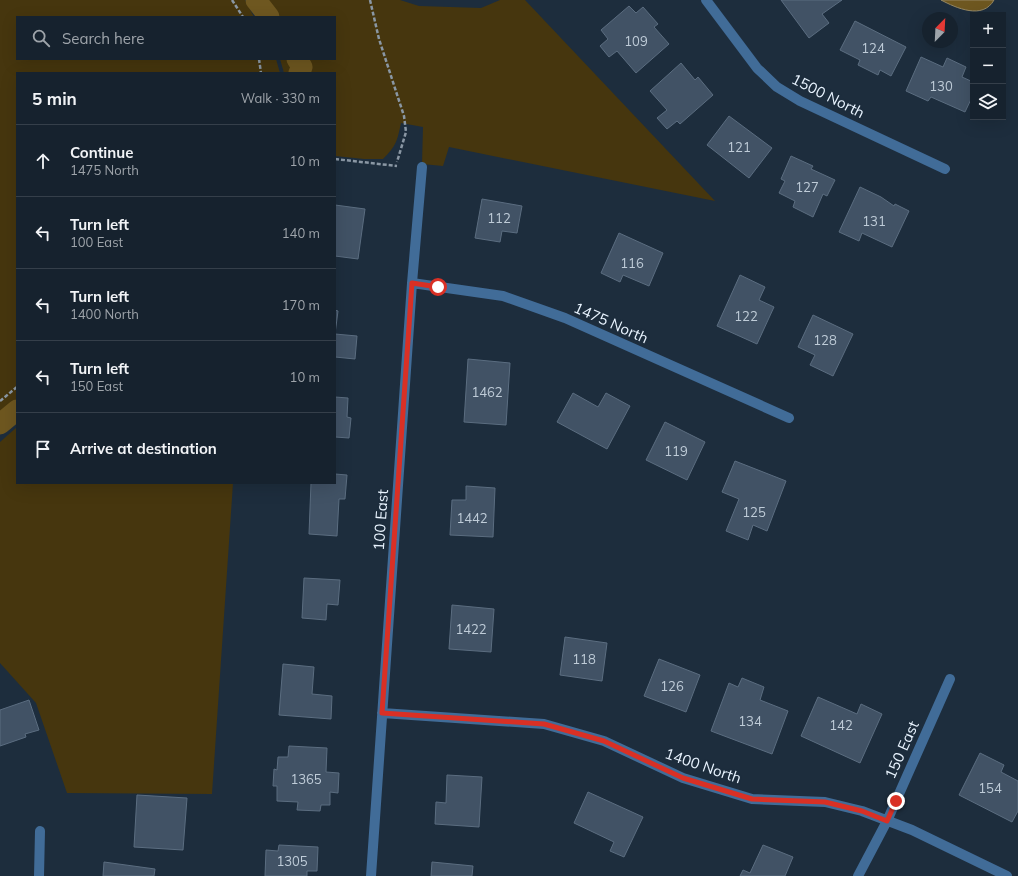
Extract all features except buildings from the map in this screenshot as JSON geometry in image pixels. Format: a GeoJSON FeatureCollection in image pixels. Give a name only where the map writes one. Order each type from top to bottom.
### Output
{"type":"FeatureCollection","features":[{"type":"Feature","properties":{"kind":"street","name":"1500 North"},"geometry":{"type":"LineString","coordinates":[[706,0],[757,68],[778,87],[800,101],[945,169]]}},
{"type":"Feature","properties":{"kind":"street","name":"100 East"},"geometry":{"type":"LineString","coordinates":[[371,876],[412,283],[422,167]]}},
{"type":"Feature","properties":{"kind":"street","name":"1475 North"},"geometry":{"type":"LineString","coordinates":[[412,283],[503,296],[565,318],[789,418]]}},
{"type":"Feature","properties":{"kind":"street","name":"150 East"},"geometry":{"type":"LineString","coordinates":[[858,876],[887,821],[950,678]]}},
{"type":"Feature","properties":{"kind":"street","name":"1400 North"},"geometry":{"type":"LineString","coordinates":[[382,713],[544,724],[604,741],[683,778],[752,799],[825,802],[862,811],[912,830],[1007,876]]}},
{"type":"Feature","properties":{"kind":"street"},"geometry":{"type":"LineString","coordinates":[[39,876],[40,831]]}},
{"type":"Feature","properties":{"kind":"path"},"geometry":{"type":"LineString","coordinates":[[232,0],[242,16]]}},
{"type":"Feature","properties":{"kind":"path"},"geometry":{"type":"LineString","coordinates":[[370,0],[379,39],[404,116],[406,132],[397,162]]}},
{"type":"Feature","properties":{"kind":"path"},"geometry":{"type":"LineString","coordinates":[[259,60],[261,72]]}},
{"type":"Feature","properties":{"kind":"path"},"geometry":{"type":"LineString","coordinates":[[336,159],[397,166]]}},
{"type":"Feature","properties":{"kind":"path"},"geometry":{"type":"LineString","coordinates":[[0,401],[16,388]]}},
{"type":"Feature","properties":{"kind":"shaded area"},"geometry":{"type":"Polygon","coordinates":[[[0,0],[245,0],[253,16],[16,16],[16,60],[276,60],[280,72],[16,72],[16,400],[0,414],[0,0]]]}},
{"type":"Feature","properties":{"kind":"shaded area"},"geometry":{"type":"Polygon","coordinates":[[[258,0],[400,0],[419,6],[481,8],[500,0],[525,0],[715,201],[449,147],[443,166],[422,164],[423,127],[401,123],[396,142],[383,159],[336,156],[336,72],[284,72],[280,60],[336,60],[336,16],[265,16],[258,0]]]}},
{"type":"Feature","properties":{"kind":"shaded area"},"geometry":{"type":"Polygon","coordinates":[[[941,0],[994,0],[983,10],[976,11],[961,9],[941,0]]]}},
{"type":"Feature","properties":{"kind":"shaded area"},"geometry":{"type":"Polygon","coordinates":[[[16,428],[16,484],[233,484],[212,794],[67,793],[36,703],[0,663],[0,442],[16,428]]]}},
{"type":"Feature","properties":{"kind":"waterway"},"geometry":{"type":"LineString","coordinates":[[256,0],[268,16]]}},
{"type":"Feature","properties":{"kind":"waterway"},"geometry":{"type":"LineString","coordinates":[[298,60],[302,67],[300,72]]}},
{"type":"Feature","properties":{"kind":"waterway"},"geometry":{"type":"LineString","coordinates":[[0,424],[16,411]]}},
{"type":"Feature","properties":{"kind":"route"},"geometry":{"type":"LineString","coordinates":[[438,287],[412,283],[382,713],[407,716],[544,724],[604,741],[683,778],[752,799],[825,802],[862,811],[887,821],[896,801]]}}]}
